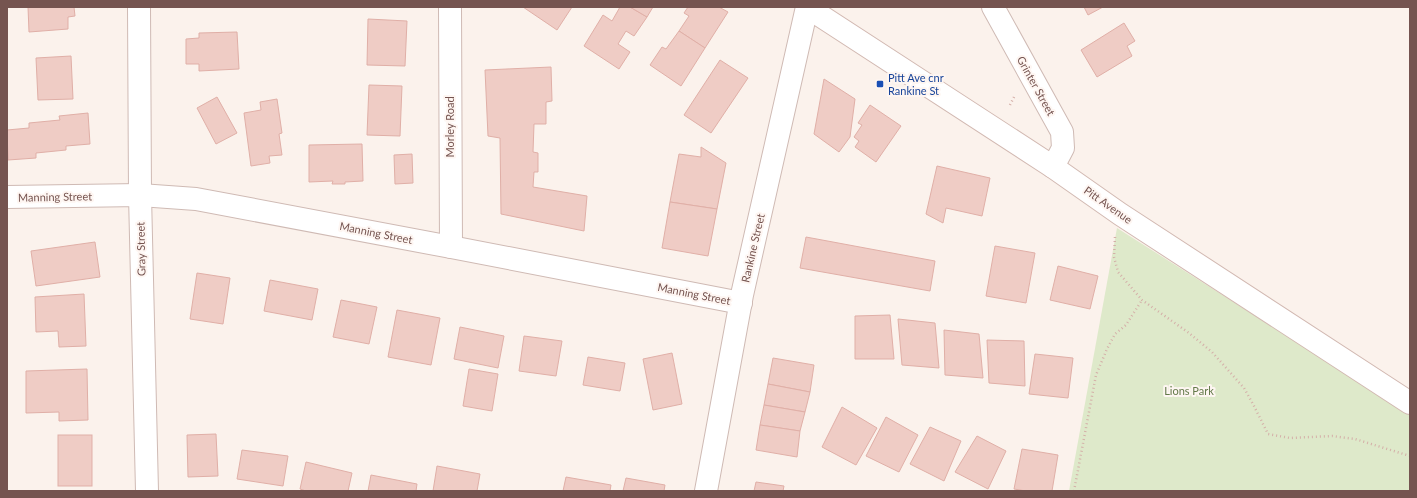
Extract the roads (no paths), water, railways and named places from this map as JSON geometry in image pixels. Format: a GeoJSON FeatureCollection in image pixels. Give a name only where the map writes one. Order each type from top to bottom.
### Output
{"type":"FeatureCollection","features":[{"type":"Feature","properties":{"kind":"street","name":"Gray Street"},"geometry":{"type":"LineString","coordinates":[[139,7],[140,195],[147,491]]}},
{"type":"Feature","properties":{"kind":"street","name":"Morley Road"},"geometry":{"type":"LineString","coordinates":[[450,7],[451,247]]}},
{"type":"Feature","properties":{"kind":"street","name":"Pitt Avenue"},"geometry":{"type":"LineString","coordinates":[[807,7],[1053,167],[1120,214],[1410,403]]}},
{"type":"Feature","properties":{"kind":"street","name":"Rankine Street"},"geometry":{"type":"LineString","coordinates":[[706,491],[741,303],[807,7]]}},
{"type":"Feature","properties":{"kind":"street","name":"Grinter Street"},"geometry":{"type":"LineString","coordinates":[[993,7],[1062,132],[1063,148],[1053,167]]}},
{"type":"Feature","properties":{"kind":"street","name":"Manning Street"},"geometry":{"type":"LineString","coordinates":[[7,197],[140,195],[196,199],[741,303]]}},
{"type":"Feature","properties":{"kind":"place","name":"Pitt Ave cnr Rankine St"},"geometry":{"type":"Point","coordinates":[880,84]}},
{"type":"Feature","properties":{"kind":"park label","name":"Lions Park"},"geometry":{"type":"Point","coordinates":[1189,391]}}]}
